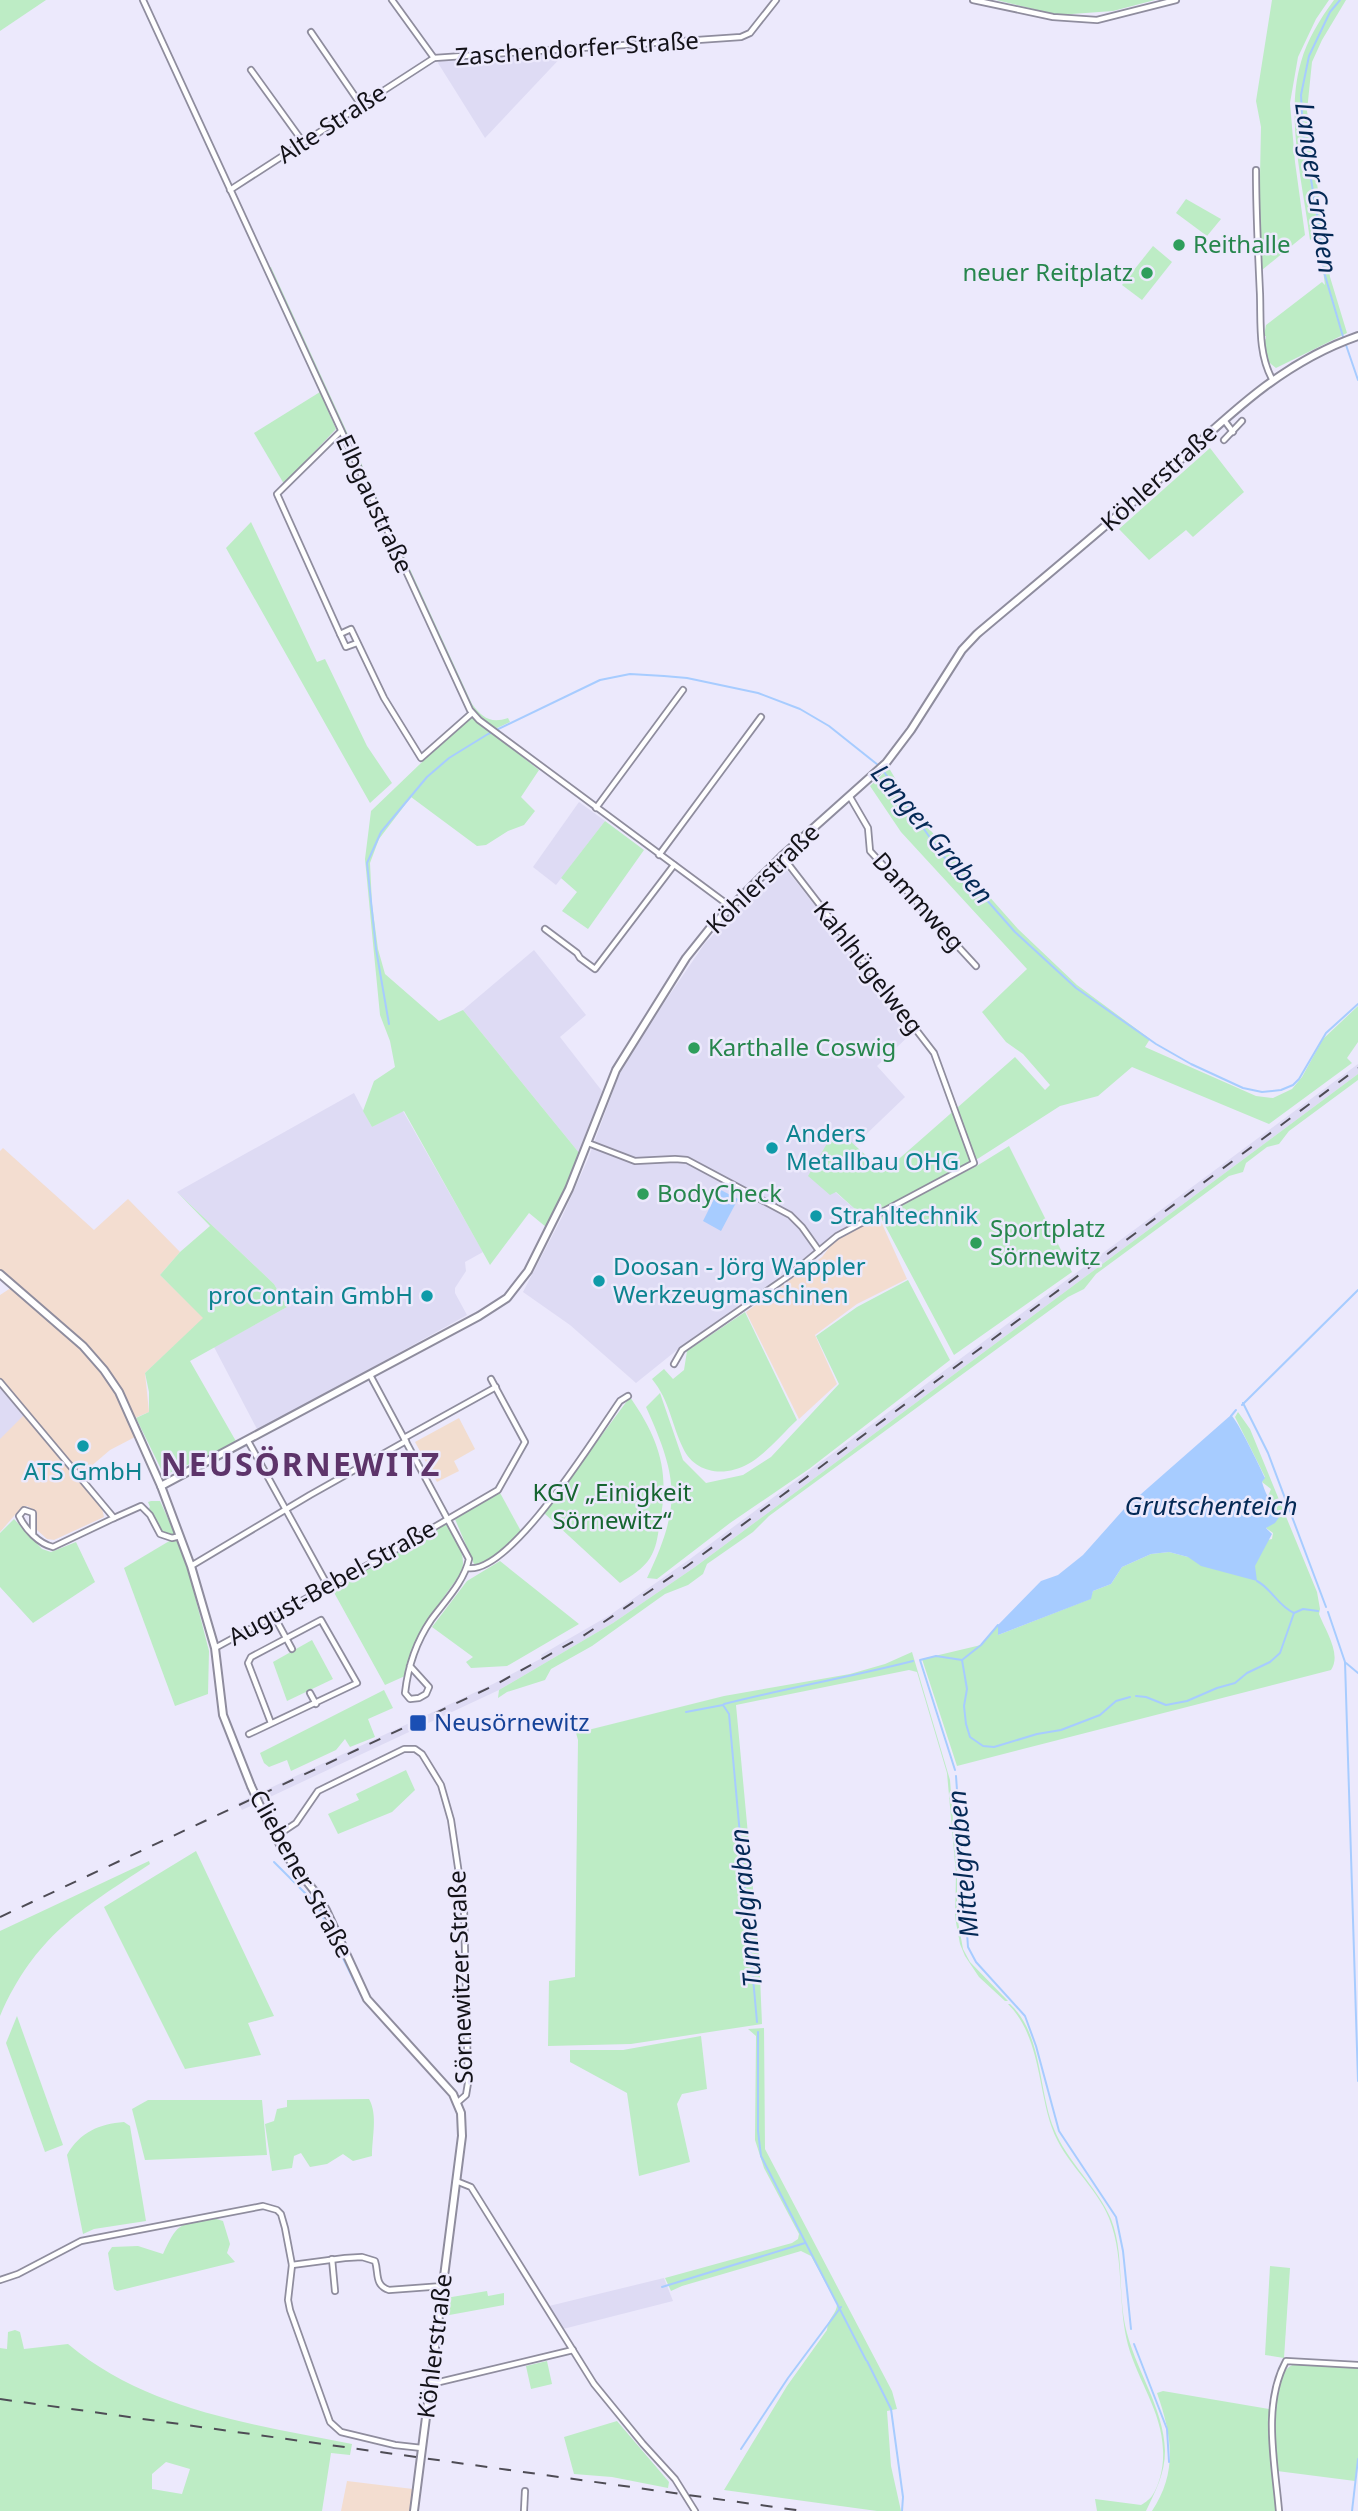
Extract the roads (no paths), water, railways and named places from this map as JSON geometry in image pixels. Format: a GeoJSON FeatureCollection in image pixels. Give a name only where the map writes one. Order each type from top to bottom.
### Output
{"type":"FeatureCollection","features":[{"type":"Feature","properties":{"kind":"street","name":"Elbgaustraße"},"geometry":{"type":"LineString","coordinates":[[143,0],[472,713],[496,734],[731,907]]}},
{"type":"Feature","properties":{"kind":"street","name":"Zaschendorfer Straße"},"geometry":{"type":"LineString","coordinates":[[392,0],[434,58],[741,37],[754,29],[776,0]]}},
{"type":"Feature","properties":{"kind":"street"},"geometry":{"type":"LineString","coordinates":[[973,0],[1053,17],[1097,19],[1176,0]]}},
{"type":"Feature","properties":{"kind":"street"},"geometry":{"type":"LineString","coordinates":[[311,32],[361,105]]}},
{"type":"Feature","properties":{"kind":"street","name":"Alte Straße"},"geometry":{"type":"LineString","coordinates":[[230,190],[434,58]]}},
{"type":"Feature","properties":{"kind":"street"},"geometry":{"type":"LineString","coordinates":[[251,70],[303,142]]}},
{"type":"Feature","properties":{"kind":"street"},"geometry":{"type":"LineString","coordinates":[[1256,170],[1255,221],[1261,345],[1266,368],[1272,379]]}},
{"type":"Feature","properties":{"kind":"street","name":"Köhlerstraße"},"geometry":{"type":"LineString","coordinates":[[161,1486],[501,1303],[512,1293],[528,1271],[560,1209],[615,1070],[686,958],[731,907],[782,856],[878,772],[969,641],[1151,487],[1272,379],[1305,359],[1358,336]]}},
{"type":"Feature","properties":{"kind":"street","name":"Köhlerstraße"},"geometry":{"type":"LineString","coordinates":[[1224,420],[1233,432]]}},
{"type":"Feature","properties":{"kind":"street","name":"Köhlerstraße"},"geometry":{"type":"LineString","coordinates":[[1224,440],[1242,421]]}},
{"type":"Feature","properties":{"kind":"street"},"geometry":{"type":"LineString","coordinates":[[341,431],[277,494],[346,647],[357,643]]}},
{"type":"Feature","properties":{"kind":"street"},"geometry":{"type":"LineString","coordinates":[[340,634],[351,629],[392,711],[421,758],[472,713]]}},
{"type":"Feature","properties":{"kind":"street"},"geometry":{"type":"LineString","coordinates":[[596,808],[683,690]]}},
{"type":"Feature","properties":{"kind":"street"},"geometry":{"type":"LineString","coordinates":[[659,855],[761,717]]}},
{"type":"Feature","properties":{"kind":"street","name":"Dammweg"},"geometry":{"type":"LineString","coordinates":[[850,797],[867,828],[870,851],[976,966]]}},
{"type":"Feature","properties":{"kind":"street","name":"Kahlhügelweg"},"geometry":{"type":"LineString","coordinates":[[782,856],[934,1053],[974,1163],[849,1229],[819,1251]]}},
{"type":"Feature","properties":{"kind":"street"},"geometry":{"type":"LineString","coordinates":[[545,929],[595,970],[674,865]]}},
{"type":"Feature","properties":{"kind":"street"},"geometry":{"type":"LineString","coordinates":[[588,1143],[635,1161],[675,1159],[696,1164],[790,1216],[802,1227],[819,1251],[755,1300],[682,1350],[674,1364]]}},
{"type":"Feature","properties":{"kind":"street","name":"Cliebener Straße"},"geometry":{"type":"LineString","coordinates":[[0,1274],[80,1343],[119,1392],[161,1486],[191,1566],[215,1648],[223,1716],[251,1787],[275,1837],[326,1910],[367,1999],[458,2102]]}},
{"type":"Feature","properties":{"kind":"street"},"geometry":{"type":"LineString","coordinates":[[0,1287],[9,1281]]}},
{"type":"Feature","properties":{"kind":"street"},"geometry":{"type":"LineString","coordinates":[[370,1375],[469,1559],[467,1568],[418,1642],[410,1666],[405,1693],[410,1699],[414,1699],[426,1694],[429,1687],[410,1666]]}},
{"type":"Feature","properties":{"kind":"street"},"geometry":{"type":"LineString","coordinates":[[191,1566],[496,1387],[491,1379]]}},
{"type":"Feature","properties":{"kind":"street"},"geometry":{"type":"LineString","coordinates":[[0,1382],[114,1518]]}},
{"type":"Feature","properties":{"kind":"street","name":"August-Bebel-Straße"},"geometry":{"type":"LineString","coordinates":[[215,1648],[498,1490],[525,1442],[496,1387]]}},
{"type":"Feature","properties":{"kind":"street"},"geometry":{"type":"LineString","coordinates":[[467,1568],[475,1570],[485,1566],[526,1532],[620,1401],[628,1396]]}},
{"type":"Feature","properties":{"kind":"street"},"geometry":{"type":"LineString","coordinates":[[248,1441],[328,1586]]}},
{"type":"Feature","properties":{"kind":"street"},"geometry":{"type":"LineString","coordinates":[[33,1534],[33,1513],[24,1510],[19,1518],[33,1534],[45,1545],[58,1546],[141,1506],[150,1515],[160,1535],[180,1536]]}},
{"type":"Feature","properties":{"kind":"street"},"geometry":{"type":"LineString","coordinates":[[274,1616],[292,1649]]}},
{"type":"Feature","properties":{"kind":"street"},"geometry":{"type":"LineString","coordinates":[[249,1734],[316,1704],[356,1682],[321,1620],[251,1657],[248,1663],[271,1723]]}},
{"type":"Feature","properties":{"kind":"street"},"geometry":{"type":"LineString","coordinates":[[310,1693],[316,1704]]}},
{"type":"Feature","properties":{"kind":"street","name":"Sörnewitzer Straße"},"geometry":{"type":"LineString","coordinates":[[275,1837],[296,1823],[318,1791],[404,1749],[415,1749],[422,1754],[441,1785],[449,1808],[464,1908],[468,2083],[466,2095],[458,2102],[463,2129],[457,2181]]}},
{"type":"Feature","properties":{"kind":"street"},"geometry":{"type":"LineString","coordinates":[[457,2181],[471,2187],[594,2384],[675,2479],[695,2511]]}},
{"type":"Feature","properties":{"kind":"street","name":"Köhlerstraße"},"geometry":{"type":"LineString","coordinates":[[415,2511],[457,2181]]}},
{"type":"Feature","properties":{"kind":"street"},"geometry":{"type":"LineString","coordinates":[[0,2280],[18,2274],[81,2241],[263,2206],[271,2207],[281,2214],[292,2265],[288,2300],[290,2310],[333,2426],[341,2432],[395,2445],[422,2448]]}},
{"type":"Feature","properties":{"kind":"street"},"geometry":{"type":"LineString","coordinates":[[292,2265],[332,2259],[369,2258],[375,2261],[380,2286],[389,2290],[443,2286]]}},
{"type":"Feature","properties":{"kind":"street"},"geometry":{"type":"LineString","coordinates":[[332,2259],[335,2291]]}},
{"type":"Feature","properties":{"kind":"street"},"geometry":{"type":"LineString","coordinates":[[430,2384],[573,2350]]}},
{"type":"Feature","properties":{"kind":"street"},"geometry":{"type":"LineString","coordinates":[[1279,2511],[1272,2435],[1275,2388],[1286,2361],[1358,2365]]}},
{"type":"Feature","properties":{"kind":"street"},"geometry":{"type":"LineString","coordinates":[[524,2511],[525,2491]]}},
{"type":"Feature","properties":{"kind":"water"},"geometry":{"type":"Polygon","coordinates":[[[719,1189],[738,1199],[721,1231],[703,1221],[719,1189]]]}},
{"type":"Feature","properties":{"kind":"water","name":"Grutschenteich"},"geometry":{"type":"Polygon","coordinates":[[[1231,1415],[1265,1478],[1262,1482],[1266,1493],[1280,1516],[1266,1528],[1272,1534],[1255,1566],[1257,1581],[1201,1566],[1188,1557],[1169,1552],[1151,1554],[1122,1567],[1111,1584],[1093,1591],[1091,1599],[998,1635],[998,1625],[1041,1581],[1058,1575],[1083,1555],[1124,1509],[1231,1415]]]}},
{"type":"Feature","properties":{"kind":"waterway","name":"Langer Graben"},"geometry":{"type":"LineString","coordinates":[[1340,0],[1330,12],[1309,56],[1301,95],[1303,133],[1324,272],[1344,340]]}},
{"type":"Feature","properties":{"kind":"waterway","name":"Langer Graben"},"geometry":{"type":"LineString","coordinates":[[1346,345],[1358,380]]}},
{"type":"Feature","properties":{"kind":"waterway","name":"Langer Graben"},"geometry":{"type":"LineString","coordinates":[[389,1024],[376,949],[367,863],[381,832],[427,777],[449,758],[488,734],[600,680],[630,674],[664,676],[687,678],[758,693],[800,709],[829,726],[878,765]]}},
{"type":"Feature","properties":{"kind":"waterway","name":"Langer Graben"},"geometry":{"type":"LineString","coordinates":[[882,769],[940,852],[1015,932],[1076,988],[1156,1044],[1191,1064],[1243,1088],[1262,1092],[1281,1090],[1299,1079],[1326,1033],[1358,1004]]}},
{"type":"Feature","properties":{"kind":"waterway"},"geometry":{"type":"LineString","coordinates":[[1242,1405],[1358,1290]]}},
{"type":"Feature","properties":{"kind":"waterway"},"geometry":{"type":"LineString","coordinates":[[1243,1403],[1268,1453],[1326,1607]]}},
{"type":"Feature","properties":{"kind":"waterway"},"geometry":{"type":"LineString","coordinates":[[1231,1416],[1236,1410]]}},
{"type":"Feature","properties":{"kind":"waterway"},"geometry":{"type":"LineString","coordinates":[[1257,1581],[1294,1613],[1303,1609],[1318,1611]]}},
{"type":"Feature","properties":{"kind":"waterway"},"geometry":{"type":"LineString","coordinates":[[1328,1612],[1345,1662],[1358,2081]]}},
{"type":"Feature","properties":{"kind":"waterway"},"geometry":{"type":"LineString","coordinates":[[1136,1696],[1166,1705],[1187,1701],[1235,1683],[1280,1653],[1294,1613]]}},
{"type":"Feature","properties":{"kind":"waterway","name":"Mittelgraben"},"geometry":{"type":"LineString","coordinates":[[955,1770],[920,1660],[936,1656],[962,1660],[981,1645],[998,1625]]}},
{"type":"Feature","properties":{"kind":"waterway"},"geometry":{"type":"LineString","coordinates":[[962,1660],[967,1689],[964,1706],[966,1724],[970,1737],[983,1746],[994,1747],[1061,1730],[1100,1715],[1116,1701],[1130,1697]]}},
{"type":"Feature","properties":{"kind":"waterway"},"geometry":{"type":"LineString","coordinates":[[724,1704],[913,1661]]}},
{"type":"Feature","properties":{"kind":"waterway"},"geometry":{"type":"LineString","coordinates":[[1346,1663],[1358,1673]]}},
{"type":"Feature","properties":{"kind":"waterway","name":"Tunnelgraben"},"geometry":{"type":"LineString","coordinates":[[686,1712],[723,1705],[729,1714],[757,2022]]}},
{"type":"Feature","properties":{"kind":"waterway","name":"Mittelgraben"},"geometry":{"type":"LineString","coordinates":[[956,1776],[968,1947],[976,1962],[1025,2016],[1059,2131],[1116,2217],[1123,2251],[1131,2329]]}},
{"type":"Feature","properties":{"kind":"waterway"},"geometry":{"type":"LineString","coordinates":[[274,1862],[317,1905],[361,1995]]}},
{"type":"Feature","properties":{"kind":"waterway"},"geometry":{"type":"LineString","coordinates":[[758,2032],[758,2131],[761,2156],[866,2360]]}},
{"type":"Feature","properties":{"kind":"waterway"},"geometry":{"type":"LineString","coordinates":[[662,2287],[805,2243]]}},
{"type":"Feature","properties":{"kind":"waterway"},"geometry":{"type":"LineString","coordinates":[[741,2449],[788,2378],[841,2307]]}},
{"type":"Feature","properties":{"kind":"waterway","name":"Mittelgraben"},"geometry":{"type":"LineString","coordinates":[[1134,2344],[1167,2429],[1169,2462]]}},
{"type":"Feature","properties":{"kind":"waterway","name":"Tunnelgraben"},"geometry":{"type":"LineString","coordinates":[[867,2361],[891,2409],[903,2497],[902,2511]]}},
{"type":"Feature","properties":{"kind":"waterway"},"geometry":{"type":"LineString","coordinates":[[1352,2511],[1358,2459]]}},
{"type":"Feature","properties":{"kind":"railway"},"geometry":{"type":"LineString","coordinates":[[0,1917],[493,1686],[583,1636],[687,1566],[1358,1068]]}},
{"type":"Feature","properties":{"kind":"railway"},"geometry":{"type":"LineString","coordinates":[[0,2399],[803,2511]]}},
{"type":"Feature","properties":{"kind":"place","name":"Reithalle"},"geometry":{"type":"Point","coordinates":[1179,245]}},
{"type":"Feature","properties":{"kind":"place","name":"neuer Reitplatz"},"geometry":{"type":"Point","coordinates":[1147,273]}},
{"type":"Feature","properties":{"kind":"place","name":"Karthalle Coswig"},"geometry":{"type":"Point","coordinates":[694,1048]}},
{"type":"Feature","properties":{"kind":"place","name":"Anders Metallbau OHG"},"geometry":{"type":"Point","coordinates":[772,1148]}},
{"type":"Feature","properties":{"kind":"place","name":"BodyCheck"},"geometry":{"type":"Point","coordinates":[643,1194]}},
{"type":"Feature","properties":{"kind":"place","name":"Strahltechnik"},"geometry":{"type":"Point","coordinates":[816,1216]}},
{"type":"Feature","properties":{"kind":"place","name":"Sportplatz Sörnewitz"},"geometry":{"type":"Point","coordinates":[976,1243]}},
{"type":"Feature","properties":{"kind":"place","name":"Doosan - Jörg Wappler Werkzeugmaschinen"},"geometry":{"type":"Point","coordinates":[599,1281]}},
{"type":"Feature","properties":{"kind":"place","name":"proContain GmbH"},"geometry":{"type":"Point","coordinates":[427,1296]}},
{"type":"Feature","properties":{"kind":"place","name":"ATS GmbH"},"geometry":{"type":"Point","coordinates":[83,1446]}},
{"type":"Feature","properties":{"kind":"place","name":"Neusörnewitz"},"geometry":{"type":"Point","coordinates":[418,1723]}},
{"type":"Feature","properties":{"kind":"district","name":"NEUSÖRNEWITZ"},"geometry":{"type":"Point","coordinates":[301,1465]}},
{"type":"Feature","properties":{"kind":"park label","name":"KGV „Einigkeit Sörnewitz“"},"geometry":{"type":"Point","coordinates":[612,1507]}}]}
